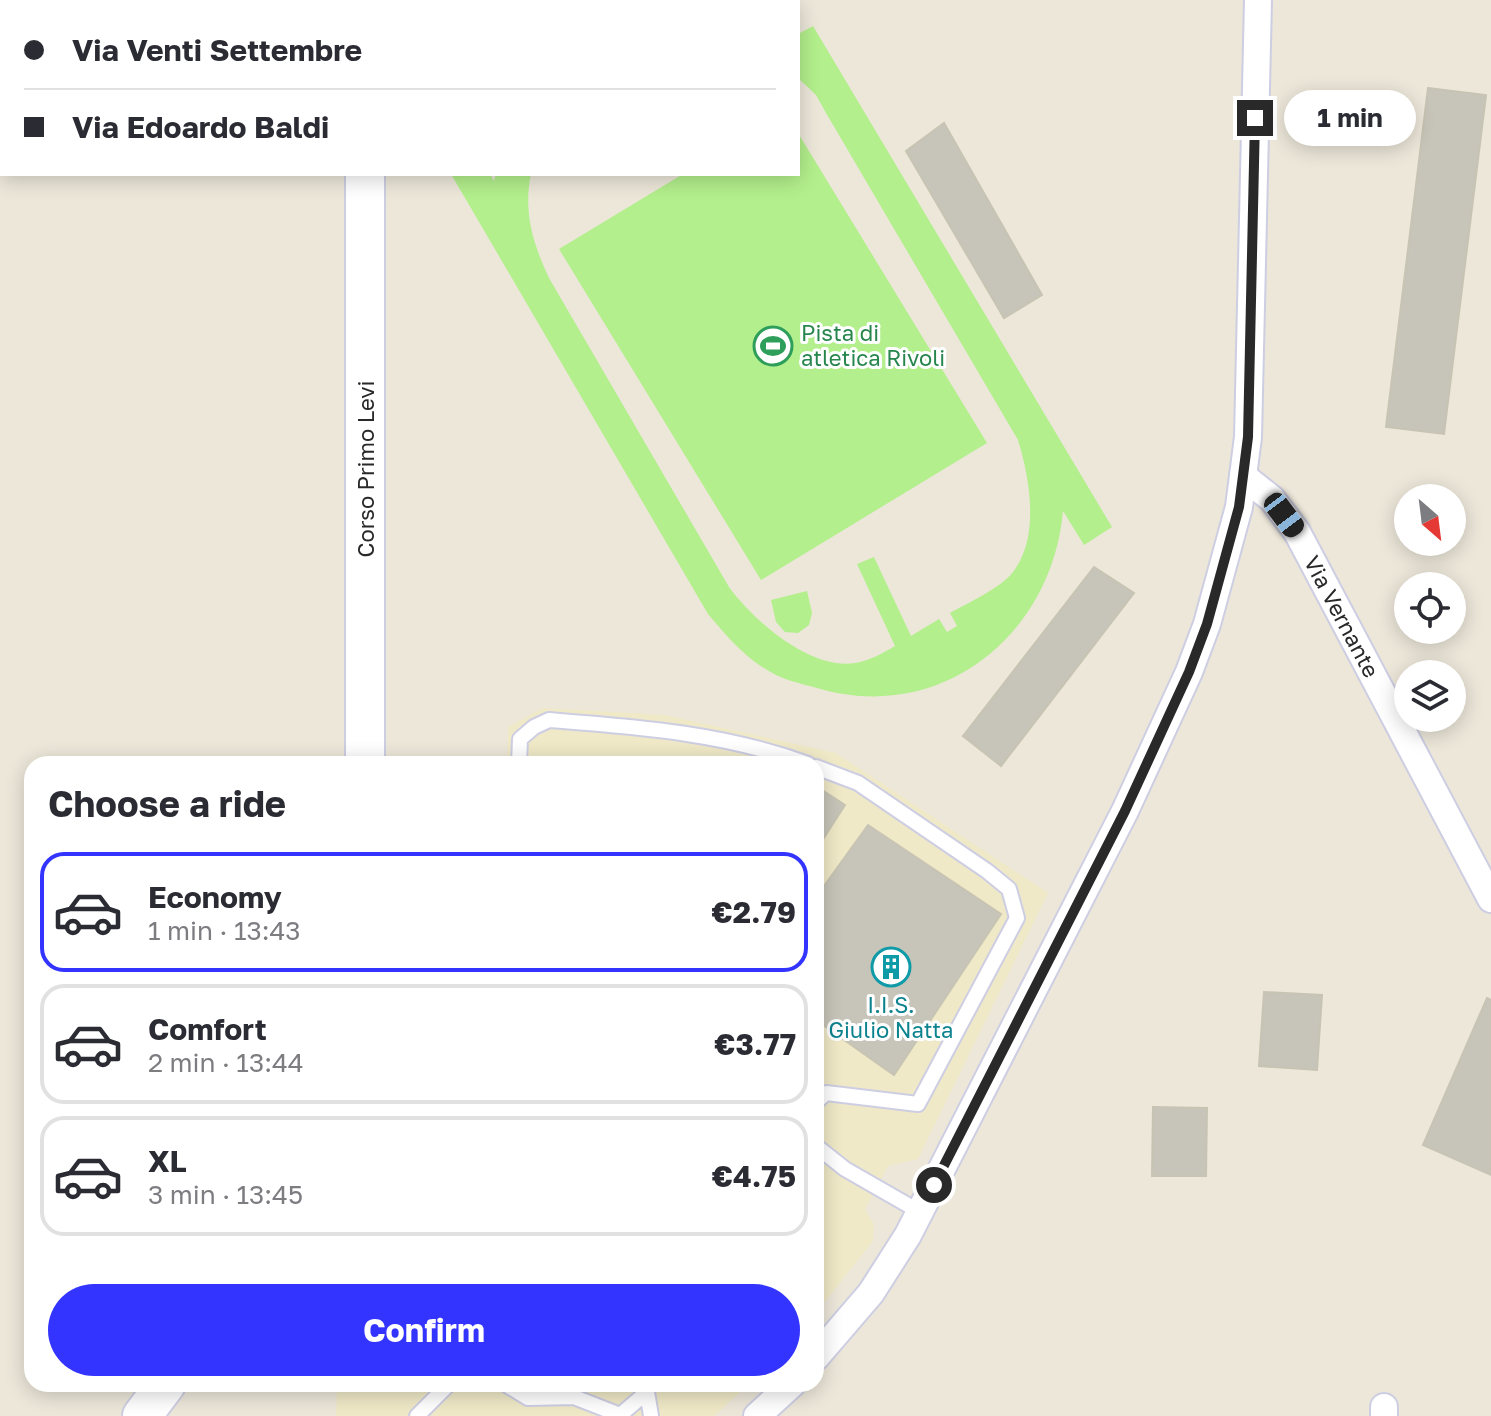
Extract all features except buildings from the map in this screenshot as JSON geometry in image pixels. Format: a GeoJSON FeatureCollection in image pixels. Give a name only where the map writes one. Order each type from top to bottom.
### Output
{"type":"FeatureCollection","features":[{"type":"Feature","properties":{"kind":"main road","name":"Corso Primo Levi"},"geometry":{"type":"LineString","coordinates":[[365,176],[365,756]]}},
{"type":"Feature","properties":{"kind":"main road"},"geometry":{"type":"LineString","coordinates":[[142,1416],[160,1392]]}},
{"type":"Feature","properties":{"kind":"street"},"geometry":{"type":"LineString","coordinates":[[824,1348],[871,1293],[920,1212],[1125,811],[1189,672],[1207,624],[1239,507],[1251,388],[1258,0]]}},
{"type":"Feature","properties":{"kind":"street","name":"Via Vernante"},"geometry":{"type":"LineString","coordinates":[[1243,476],[1272,499],[1297,532],[1491,899]]}},
{"type":"Feature","properties":{"kind":"street"},"geometry":{"type":"LineString","coordinates":[[757,1416],[783,1392]]}},
{"type":"Feature","properties":{"kind":"lane"},"geometry":{"type":"LineString","coordinates":[[519,756],[520,739],[549,720],[667,729],[764,748],[786,756]]}},
{"type":"Feature","properties":{"kind":"lane"},"geometry":{"type":"LineString","coordinates":[[824,770],[858,783],[987,871],[1009,889],[1017,918],[918,1104],[824,1095]]}},
{"type":"Feature","properties":{"kind":"lane"},"geometry":{"type":"LineString","coordinates":[[824,1152],[845,1169],[920,1212]]}},
{"type":"Feature","properties":{"kind":"lane"},"geometry":{"type":"LineString","coordinates":[[417,1416],[441,1392]]}},
{"type":"Feature","properties":{"kind":"lane"},"geometry":{"type":"LineString","coordinates":[[518,1392],[528,1398],[574,1397],[620,1416],[641,1392]]}},
{"type":"Feature","properties":{"kind":"lane"},"geometry":{"type":"LineString","coordinates":[[645,1392],[651,1416]]}},
{"type":"Feature","properties":{"kind":"shaded area"},"geometry":{"type":"Polygon","coordinates":[[[543,708],[665,715],[836,753],[1048,893],[918,1159],[888,1166],[865,1209],[874,1225],[873,1241],[824,1303],[824,756],[507,756],[508,727],[543,708]]]}},
{"type":"Feature","properties":{"kind":"shaded area"},"geometry":{"type":"Polygon","coordinates":[[[337,1392],[740,1392],[714,1416],[336,1416],[337,1392]]]}},
{"type":"Feature","properties":{"kind":"green space"},"geometry":{"type":"Polygon","coordinates":[[[813,26],[1112,527],[1084,545],[1063,511],[1054,556],[1037,596],[1013,631],[982,660],[946,681],[906,693],[863,696],[786,679],[756,663],[723,632],[708,614],[452,176],[491,176],[494,181],[495,176],[531,176],[528,202],[531,228],[549,278],[729,587],[752,614],[784,640],[820,659],[855,663],[876,656],[895,646],[857,564],[874,557],[911,636],[939,619],[947,632],[957,626],[950,613],[1001,584],[1021,558],[1030,525],[1026,472],[1018,440],[816,95],[800,80],[800,33],[813,26]]]}},
{"type":"Feature","properties":{"kind":"green space"},"geometry":{"type":"Polygon","coordinates":[[[800,136],[987,443],[761,580],[559,249],[680,176],[800,176],[800,136]]]}},
{"type":"Feature","properties":{"kind":"green space"},"geometry":{"type":"Polygon","coordinates":[[[807,591],[812,613],[809,625],[798,633],[785,632],[776,622],[771,600],[807,591]]]}},
{"type":"Feature","properties":{"kind":"place","name":"Pista di atletica Rivoli"},"geometry":{"type":"Point","coordinates":[773,346]}},
{"type":"Feature","properties":{"kind":"place","name":"I.I.S. Giulio Natta"},"geometry":{"type":"Point","coordinates":[891,967]}},
{"type":"Feature","properties":{"kind":"route"},"geometry":{"type":"LineString","coordinates":[[934,1185],[1125,811],[1189,672],[1207,624],[1239,507],[1248,437],[1255,118]]}}]}
